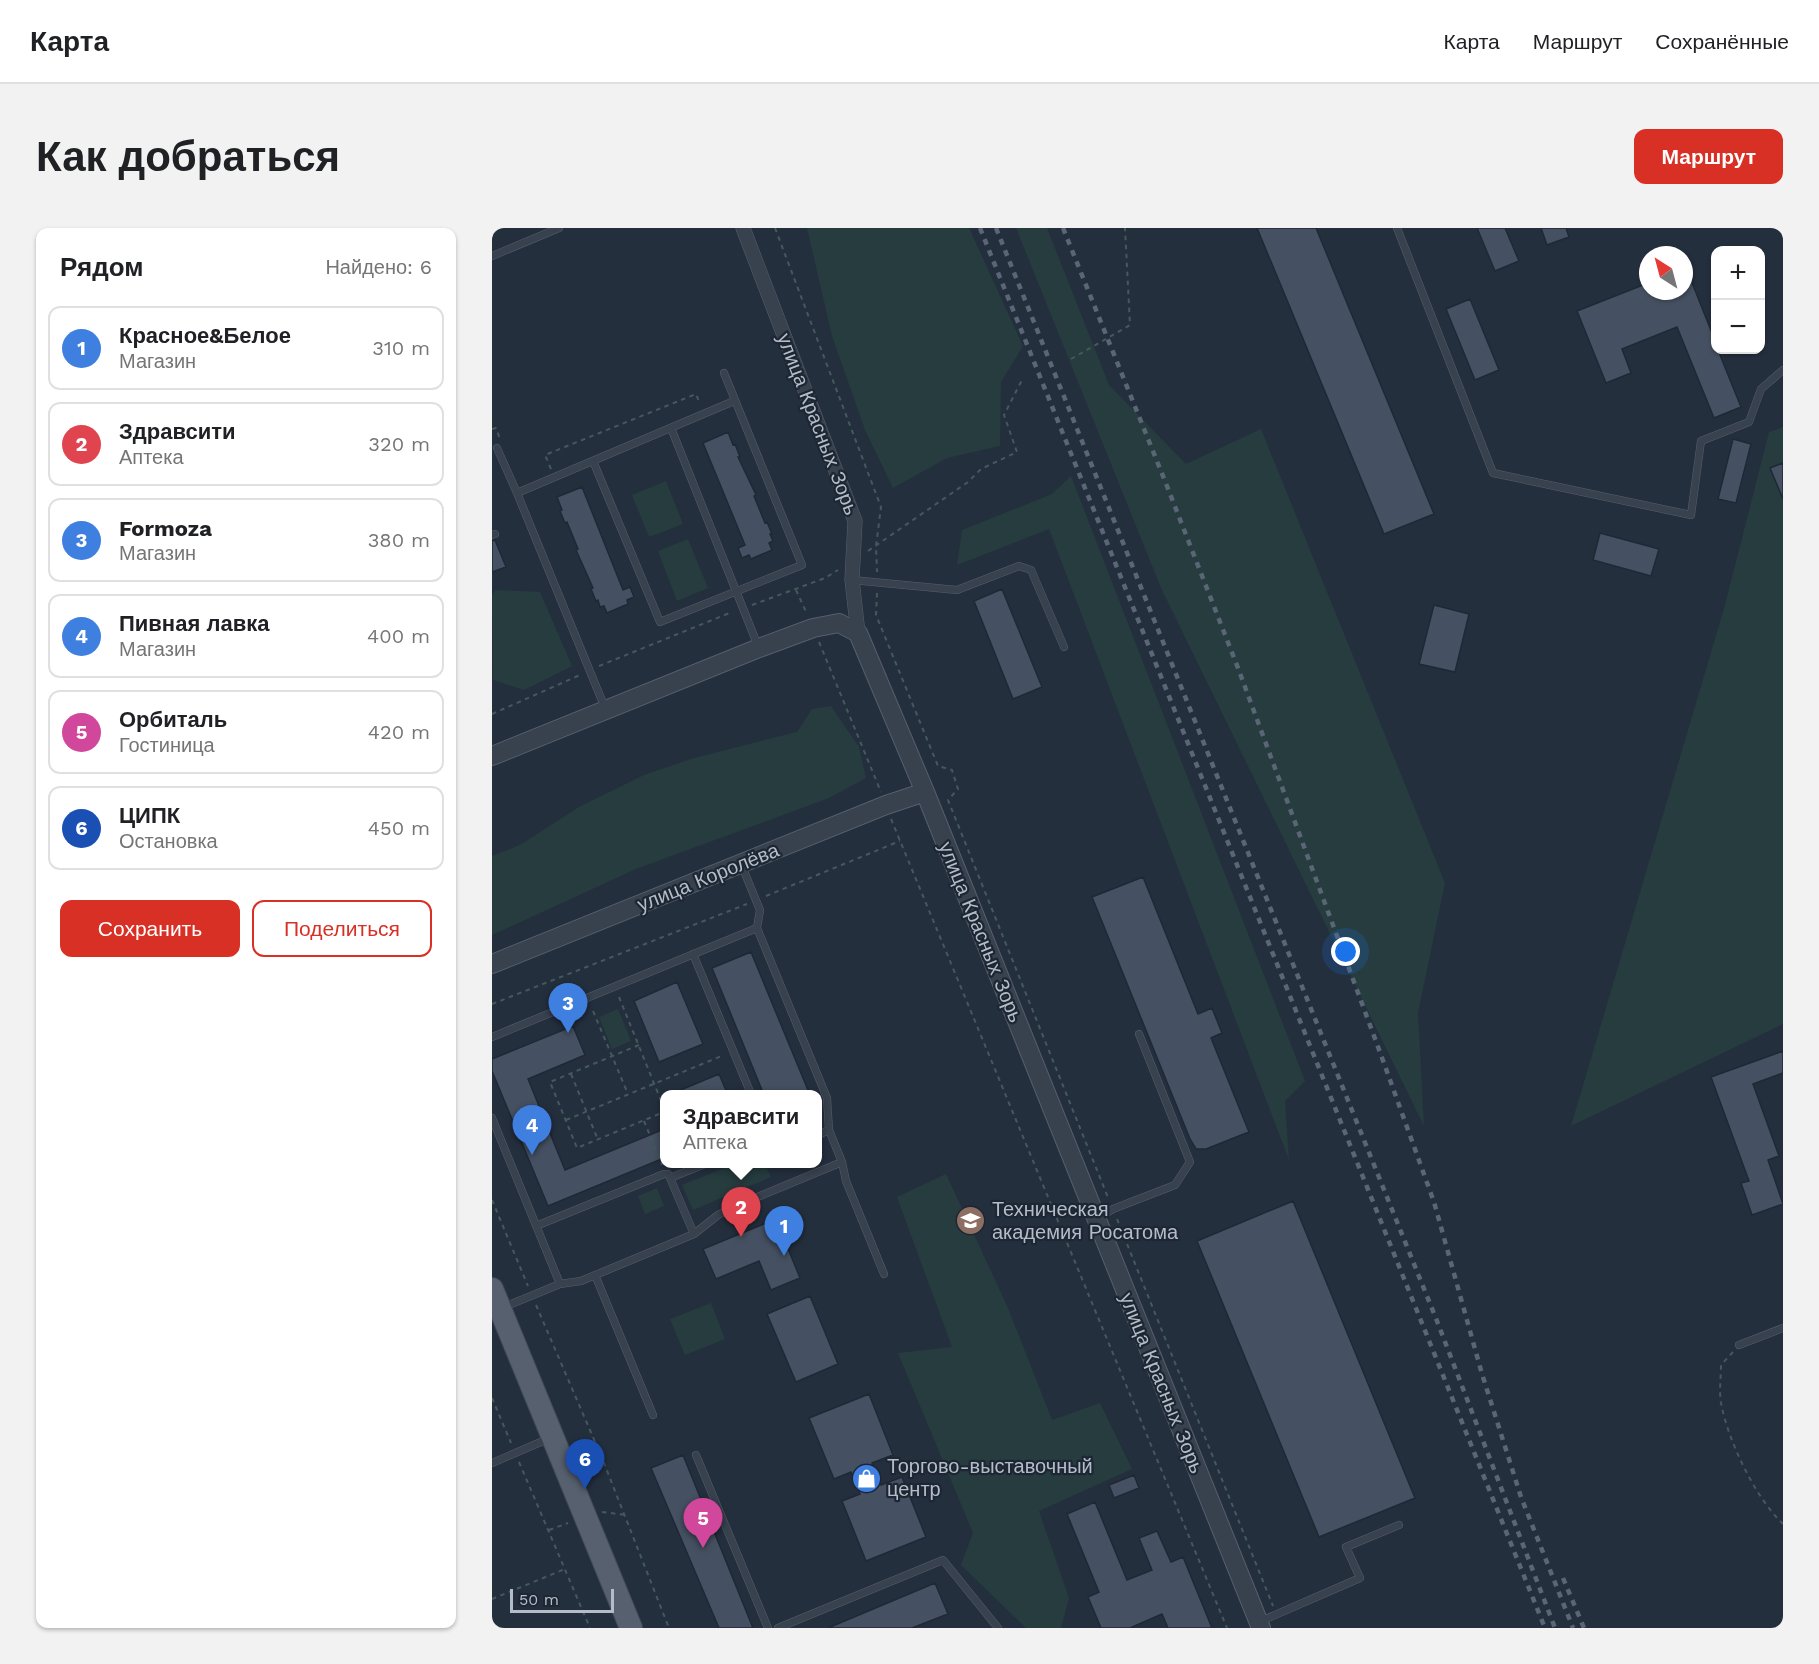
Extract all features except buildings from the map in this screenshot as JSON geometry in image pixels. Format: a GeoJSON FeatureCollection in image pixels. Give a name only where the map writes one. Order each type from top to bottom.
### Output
{"type":"FeatureCollection","features":[{"type":"Feature","properties":{"kind":"main road"},"geometry":{"type":"LineString","coordinates":[[496,1299],[630,1628]]}},
{"type":"Feature","properties":{"kind":"street","name":"улица Красных Зорь"},"geometry":{"type":"LineString","coordinates":[[743,228],[855,520],[852,580],[858,633],[925,792],[1259,1625]]}},
{"type":"Feature","properties":{"kind":"street"},"geometry":{"type":"LineString","coordinates":[[492,756],[813,628],[839,623],[858,633]]}},
{"type":"Feature","properties":{"kind":"street","name":"улица Королёва"},"geometry":{"type":"LineString","coordinates":[[492,964],[886,805],[925,792]]}},
{"type":"Feature","properties":{"kind":"lane"},"geometry":{"type":"LineString","coordinates":[[492,256],[559,228]]}},
{"type":"Feature","properties":{"kind":"lane"},"geometry":{"type":"LineString","coordinates":[[1397,228],[1493,473],[1691,515],[1701,441],[1749,422],[1761,389],[1783,370]]}},
{"type":"Feature","properties":{"kind":"lane"},"geometry":{"type":"LineString","coordinates":[[594,461],[660,622],[802,565],[724,373]]}},
{"type":"Feature","properties":{"kind":"lane"},"geometry":{"type":"LineString","coordinates":[[517,493],[734,401]]}},
{"type":"Feature","properties":{"kind":"lane"},"geometry":{"type":"LineString","coordinates":[[671,428],[759,648]]}},
{"type":"Feature","properties":{"kind":"lane"},"geometry":{"type":"LineString","coordinates":[[497,448],[606,711]]}},
{"type":"Feature","properties":{"kind":"lane"},"geometry":{"type":"LineString","coordinates":[[852,580],[957,590],[1019,566],[1032,570],[1064,646]]}},
{"type":"Feature","properties":{"kind":"lane"},"geometry":{"type":"LineString","coordinates":[[741,864],[760,910],[757,928],[827,1098],[829,1130],[842,1162],[846,1181],[885,1274]]}},
{"type":"Feature","properties":{"kind":"lane"},"geometry":{"type":"LineString","coordinates":[[492,1037],[757,928]]}},
{"type":"Feature","properties":{"kind":"lane"},"geometry":{"type":"LineString","coordinates":[[693,954],[748,1090]]}},
{"type":"Feature","properties":{"kind":"lane"},"geometry":{"type":"LineString","coordinates":[[1095,1219],[1113,1209],[1175,1185],[1190,1162],[1139,1034]]}},
{"type":"Feature","properties":{"kind":"lane"},"geometry":{"type":"LineString","coordinates":[[492,1118],[560,1284]]}},
{"type":"Feature","properties":{"kind":"lane"},"geometry":{"type":"LineString","coordinates":[[822,1133],[829,1130]]}},
{"type":"Feature","properties":{"kind":"lane"},"geometry":{"type":"LineString","coordinates":[[496,1299],[532,1296],[560,1284],[582,1281],[694,1234],[724,1211],[842,1162]]}},
{"type":"Feature","properties":{"kind":"lane"},"geometry":{"type":"LineString","coordinates":[[537,1226],[692,1168]]}},
{"type":"Feature","properties":{"kind":"lane"},"geometry":{"type":"LineString","coordinates":[[667,1176],[694,1234]]}},
{"type":"Feature","properties":{"kind":"lane"},"geometry":{"type":"LineString","coordinates":[[595,1275],[653,1415]]}},
{"type":"Feature","properties":{"kind":"lane"},"geometry":{"type":"LineString","coordinates":[[1739,1346],[1783,1328]]}},
{"type":"Feature","properties":{"kind":"lane"},"geometry":{"type":"LineString","coordinates":[[492,1463],[553,1436]]}},
{"type":"Feature","properties":{"kind":"lane"},"geometry":{"type":"LineString","coordinates":[[696,1455],[768,1628]]}},
{"type":"Feature","properties":{"kind":"lane"},"geometry":{"type":"LineString","coordinates":[[1259,1625],[1276,1614],[1360,1578],[1346,1547],[1399,1525]]}},
{"type":"Feature","properties":{"kind":"lane"},"geometry":{"type":"LineString","coordinates":[[778,1628],[943,1560],[998,1628]]}},
{"type":"Feature","properties":{"kind":"path"},"geometry":{"type":"LineString","coordinates":[[775,228],[881,507],[876,546],[878,582],[876,615],[938,766],[952,770],[958,789],[948,800],[1276,1614]]}},
{"type":"Feature","properties":{"kind":"path"},"geometry":{"type":"LineString","coordinates":[[1071,359],[1130,325],[1125,228]]}},
{"type":"Feature","properties":{"kind":"path"},"geometry":{"type":"LineString","coordinates":[[968,482],[981,469],[1017,452],[1004,416],[1023,380]]}},
{"type":"Feature","properties":{"kind":"path"},"geometry":{"type":"LineString","coordinates":[[554,477],[545,455],[696,394],[704,414]]}},
{"type":"Feature","properties":{"kind":"path"},"geometry":{"type":"LineString","coordinates":[[796,590],[1227,1628]]}},
{"type":"Feature","properties":{"kind":"path"},"geometry":{"type":"LineString","coordinates":[[492,1004],[900,842]]}},
{"type":"Feature","properties":{"kind":"path"},"geometry":{"type":"LineString","coordinates":[[615,987],[660,1098]]}},
{"type":"Feature","properties":{"kind":"path"},"geometry":{"type":"LineString","coordinates":[[593,1011],[627,1094]]}},
{"type":"Feature","properties":{"kind":"path"},"geometry":{"type":"LineString","coordinates":[[639,1045],[550,1082],[577,1148],[660,1114]]}},
{"type":"Feature","properties":{"kind":"path"},"geometry":{"type":"LineString","coordinates":[[566,1120],[732,1051]]}},
{"type":"Feature","properties":{"kind":"path"},"geometry":{"type":"LineString","coordinates":[[571,1074],[598,1140]]}},
{"type":"Feature","properties":{"kind":"path"},"geometry":{"type":"LineString","coordinates":[[644,1121],[660,1160]]}},
{"type":"Feature","properties":{"kind":"path"},"geometry":{"type":"LineString","coordinates":[[663,1168],[667,1176]]}},
{"type":"Feature","properties":{"kind":"path"},"geometry":{"type":"LineString","coordinates":[[492,1200],[602,1458],[669,1628]]}},
{"type":"Feature","properties":{"kind":"path"},"geometry":{"type":"LineString","coordinates":[[1739,1346],[1721,1365],[1720,1400],[1728,1433],[1758,1490],[1773,1514],[1783,1524]]}},
{"type":"Feature","properties":{"kind":"path"},"geometry":{"type":"LineString","coordinates":[[492,1398],[590,1628]]}},
{"type":"Feature","properties":{"kind":"path"},"geometry":{"type":"LineString","coordinates":[[492,1599],[565,1569]]}},
{"type":"Feature","properties":{"kind":"green space"},"geometry":{"type":"Polygon","coordinates":[[[807,228],[969,228],[1023,346],[1001,382],[1000,446],[947,458],[893,488],[865,430],[832,336],[807,228]]]}},
{"type":"Feature","properties":{"kind":"green space"},"geometry":{"type":"Polygon","coordinates":[[[1016,228],[1047,228],[1109,385],[1186,464],[1261,429],[1445,883],[1418,1013],[1424,1126],[1161,588],[1016,228]]]}},
{"type":"Feature","properties":{"kind":"green space"},"geometry":{"type":"Polygon","coordinates":[[[1783,427],[1783,1024],[1571,1126],[1725,605],[1769,432],[1783,427]]]}},
{"type":"Feature","properties":{"kind":"green space"},"geometry":{"type":"Polygon","coordinates":[[[1071,476],[1305,1081],[1285,1101],[1289,1160],[1049,529],[957,565],[962,530],[1052,494],[1071,476]]]}},
{"type":"Feature","properties":{"kind":"green space"},"geometry":{"type":"Polygon","coordinates":[[[666,481],[683,524],[649,537],[632,495],[666,481]]]}},
{"type":"Feature","properties":{"kind":"green space"},"geometry":{"type":"Polygon","coordinates":[[[688,539],[708,588],[677,601],[658,551],[688,539]]]}},
{"type":"Feature","properties":{"kind":"green space"},"geometry":{"type":"Polygon","coordinates":[[[495,590],[540,592],[572,666],[524,690],[493,680],[492,596],[495,590]]]}},
{"type":"Feature","properties":{"kind":"green space"},"geometry":{"type":"Polygon","coordinates":[[[831,706],[859,747],[866,778],[829,798],[636,869],[492,935],[492,856],[520,845],[579,807],[644,775],[694,758],[797,732],[812,709],[831,706]]]}},
{"type":"Feature","properties":{"kind":"green space"},"geometry":{"type":"Polygon","coordinates":[[[618,1009],[631,1041],[612,1049],[599,1017],[618,1009]]]}},
{"type":"Feature","properties":{"kind":"green space"},"geometry":{"type":"Polygon","coordinates":[[[724,1168],[767,1168],[771,1177],[693,1210],[682,1185],[724,1168]]]}},
{"type":"Feature","properties":{"kind":"green space"},"geometry":{"type":"Polygon","coordinates":[[[946,1174],[1008,1308],[1052,1420],[1100,1403],[1132,1469],[1039,1511],[1069,1598],[1061,1628],[1026,1628],[961,1565],[973,1533],[898,1353],[952,1347],[897,1197],[946,1174]]]}},
{"type":"Feature","properties":{"kind":"green space"},"geometry":{"type":"Polygon","coordinates":[[[657,1188],[664,1206],[645,1214],[638,1196],[657,1188]]]}},
{"type":"Feature","properties":{"kind":"green space"},"geometry":{"type":"Polygon","coordinates":[[[711,1303],[725,1339],[685,1355],[670,1319],[711,1303]]]}},
{"type":"Feature","properties":{"kind":"railway"},"geometry":{"type":"LineString","coordinates":[[980,228],[1545,1628]]}},
{"type":"Feature","properties":{"kind":"railway"},"geometry":{"type":"LineString","coordinates":[[996,228],[1437,1321],[1555,1628]]}},
{"type":"Feature","properties":{"kind":"railway"},"geometry":{"type":"LineString","coordinates":[[1063,228],[1238,668],[1381,1055],[1434,1202],[1482,1374],[1521,1497],[1573,1628]]}},
{"type":"Feature","properties":{"kind":"railway"},"geometry":{"type":"LineString","coordinates":[[1563,1578],[1584,1628]]}},
{"type":"Feature","properties":{"kind":"place","name":"Formoza"},"geometry":{"type":"Point","coordinates":[568,1033]}},
{"type":"Feature","properties":{"kind":"place","name":"Пивная лавка"},"geometry":{"type":"Point","coordinates":[532,1155]}},
{"type":"Feature","properties":{"kind":"place","name":"Техническая академия Росатома"},"geometry":{"type":"Point","coordinates":[971,1220]}},
{"type":"Feature","properties":{"kind":"place","name":"Здравсити"},"geometry":{"type":"Point","coordinates":[741,1237]}},
{"type":"Feature","properties":{"kind":"place","name":"Красное&Белое"},"geometry":{"type":"Point","coordinates":[784,1256]}},
{"type":"Feature","properties":{"kind":"place","name":"Торгово-выставочный центр"},"geometry":{"type":"Point","coordinates":[866,1478]}},
{"type":"Feature","properties":{"kind":"place","name":"ЦИПК"},"geometry":{"type":"Point","coordinates":[585,1489]}},
{"type":"Feature","properties":{"kind":"place","name":"Орбиталь"},"geometry":{"type":"Point","coordinates":[703,1548]}}]}
